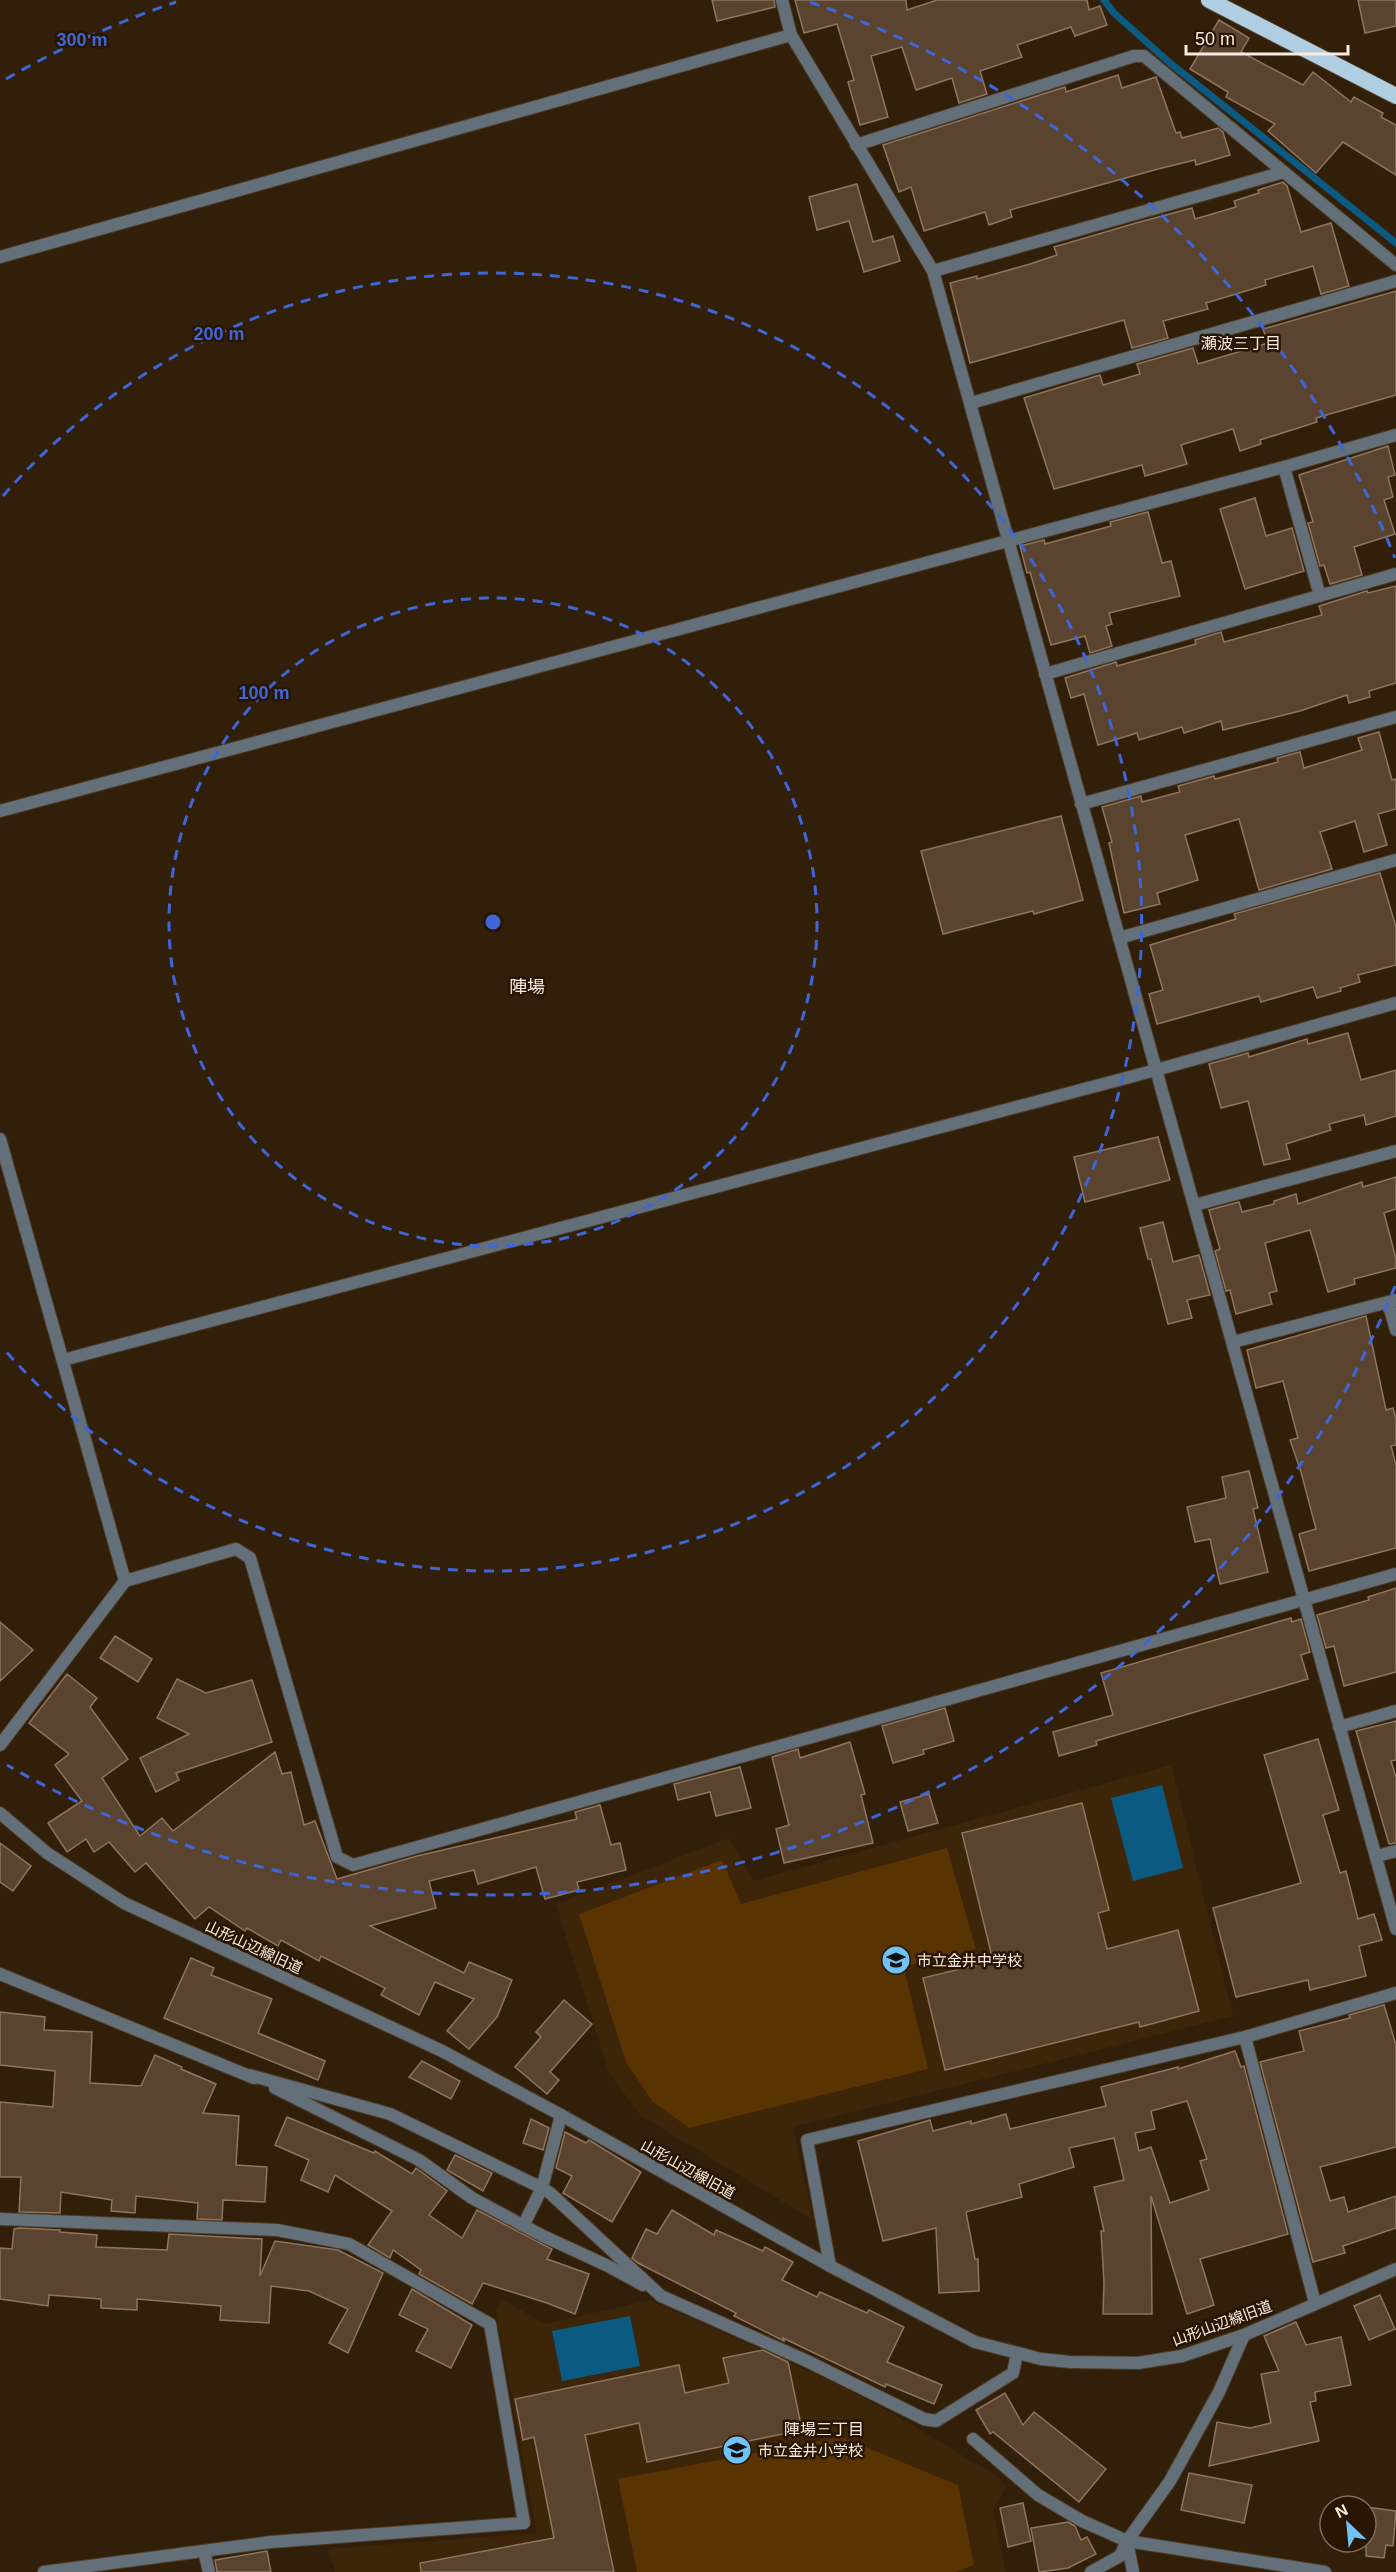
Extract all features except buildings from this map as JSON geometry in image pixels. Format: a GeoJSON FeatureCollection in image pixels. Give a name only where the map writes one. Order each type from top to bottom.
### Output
{"type":"FeatureCollection","features":[{"type":"Feature","properties":{"kind":"highway"},"geometry":{"type":"LineString","coordinates":[[1209,0],[1396,96]]}},
{"type":"Feature","properties":{"kind":"street"},"geometry":{"type":"LineString","coordinates":[[782,0],[791,35],[933,271],[1396,1929]]}},
{"type":"Feature","properties":{"kind":"street"},"geometry":{"type":"LineString","coordinates":[[0,257],[791,35]]}},
{"type":"Feature","properties":{"kind":"street"},"geometry":{"type":"LineString","coordinates":[[856,145],[1134,56],[1144,56],[1396,265]]}},
{"type":"Feature","properties":{"kind":"street"},"geometry":{"type":"LineString","coordinates":[[933,271],[1284,172]]}},
{"type":"Feature","properties":{"kind":"street"},"geometry":{"type":"LineString","coordinates":[[971,403],[1396,281]]}},
{"type":"Feature","properties":{"kind":"street"},"geometry":{"type":"LineString","coordinates":[[0,811],[1396,435]]}},
{"type":"Feature","properties":{"kind":"street"},"geometry":{"type":"LineString","coordinates":[[1284,467],[1320,596]]}},
{"type":"Feature","properties":{"kind":"street"},"geometry":{"type":"LineString","coordinates":[[1045,674],[1396,574]]}},
{"type":"Feature","properties":{"kind":"street"},"geometry":{"type":"LineString","coordinates":[[1081,804],[1396,717]]}},
{"type":"Feature","properties":{"kind":"street"},"geometry":{"type":"LineString","coordinates":[[1119,938],[1396,860]]}},
{"type":"Feature","properties":{"kind":"street"},"geometry":{"type":"LineString","coordinates":[[63,1360],[1156,1070],[1396,1003]]}},
{"type":"Feature","properties":{"kind":"street"},"geometry":{"type":"LineString","coordinates":[[0,1139],[125,1581]]}},
{"type":"Feature","properties":{"kind":"street"},"geometry":{"type":"LineString","coordinates":[[1195,1205],[1396,1150]]}},
{"type":"Feature","properties":{"kind":"street"},"geometry":{"type":"LineString","coordinates":[[1233,1342],[1392,1301],[1396,1330]]}},
{"type":"Feature","properties":{"kind":"street"},"geometry":{"type":"LineString","coordinates":[[0,1745],[125,1581],[236,1549],[250,1558],[337,1857],[353,1865],[1396,1574]]}},
{"type":"Feature","properties":{"kind":"street"},"geometry":{"type":"LineString","coordinates":[[1339,1727],[1396,1711]]}},
{"type":"Feature","properties":{"kind":"street","name":"山形山辺線旧道"},"geometry":{"type":"LineString","coordinates":[[0,1813],[46,1853],[124,1903],[442,2051],[830,2266],[975,2342],[1017,2353],[1070,2362],[1138,2363],[1182,2356],[1244,2335],[1396,2269]]}},
{"type":"Feature","properties":{"kind":"street"},"geometry":{"type":"LineString","coordinates":[[1377,1856],[1396,1851]]}},
{"type":"Feature","properties":{"kind":"street"},"geometry":{"type":"LineString","coordinates":[[0,1974],[249,2075],[419,2160],[472,2198],[523,2226],[608,2266],[661,2296],[807,2361],[924,2419],[936,2421],[1013,2373],[1017,2353]]}},
{"type":"Feature","properties":{"kind":"street"},"geometry":{"type":"LineString","coordinates":[[830,2266],[807,2140],[1245,2037],[1396,1994]]}},
{"type":"Feature","properties":{"kind":"street"},"geometry":{"type":"LineString","coordinates":[[1245,2037],[1315,2303]]}},
{"type":"Feature","properties":{"kind":"street"},"geometry":{"type":"LineString","coordinates":[[249,2075],[390,2114],[542,2188],[661,2296]]}},
{"type":"Feature","properties":{"kind":"street"},"geometry":{"type":"LineString","coordinates":[[523,2226],[542,2188],[561,2115]]}},
{"type":"Feature","properties":{"kind":"street"},"geometry":{"type":"LineString","coordinates":[[0,2219],[277,2230],[349,2244],[490,2324],[524,2523],[271,2542],[44,2572]]}},
{"type":"Feature","properties":{"kind":"street"},"geometry":{"type":"LineString","coordinates":[[1091,2572],[1120,2556],[1127,2541],[1170,2481],[1220,2392],[1244,2335]]}},
{"type":"Feature","properties":{"kind":"street"},"geometry":{"type":"LineString","coordinates":[[973,2439],[1038,2495],[1082,2521],[1127,2541],[1325,2572]]}},
{"type":"Feature","properties":{"kind":"street"},"geometry":{"type":"LineString","coordinates":[[1127,2541],[1133,2572]]}},
{"type":"Feature","properties":{"kind":"street"},"geometry":{"type":"LineString","coordinates":[[204,2551],[209,2572]]}},
{"type":"Feature","properties":{"kind":"shaded area","name":"市立金井中学校"},"geometry":{"type":"Polygon","coordinates":[[[1171,1765],[1233,2016],[793,2127],[813,2220],[640,2115],[609,2073],[556,1904],[729,1838],[753,1881],[1171,1765]]]}},
{"type":"Feature","properties":{"kind":"shaded area"},"geometry":{"type":"Polygon","coordinates":[[[947,1848],[976,1949],[904,1967],[928,2069],[689,2128],[653,2102],[626,2062],[579,1914],[722,1860],[741,1904],[947,1848]]]}},
{"type":"Feature","properties":{"kind":"shaded area","name":"市立金井小学校"},"geometry":{"type":"Polygon","coordinates":[[[501,2298],[545,2324],[650,2300],[840,2385],[909,2423],[998,2477],[1006,2487],[993,2510],[1006,2572],[335,2572],[328,2549],[537,2533],[496,2313],[501,2298]]]}},
{"type":"Feature","properties":{"kind":"shaded area"},"geometry":{"type":"Polygon","coordinates":[[[841,2437],[958,2485],[974,2565],[956,2572],[637,2572],[618,2479],[841,2437]]]}},
{"type":"Feature","properties":{"kind":"water"},"geometry":{"type":"Polygon","coordinates":[[[1162,1785],[1183,1868],[1133,1881],[1111,1798],[1162,1785]]]}},
{"type":"Feature","properties":{"kind":"water"},"geometry":{"type":"Polygon","coordinates":[[[630,2316],[640,2366],[562,2381],[552,2331],[630,2316]]]}},
{"type":"Feature","properties":{"kind":"waterway"},"geometry":{"type":"LineString","coordinates":[[1104,0],[1114,13],[1170,63],[1396,243]]}},
{"type":"Feature","properties":{"kind":"place","name":"市立金井中学校"},"geometry":{"type":"Point","coordinates":[896,1960]}},
{"type":"Feature","properties":{"kind":"place","name":"市立金井小学校"},"geometry":{"type":"Point","coordinates":[737,2450]}},
{"type":"Feature","properties":{"kind":"district","name":"瀬波三丁目"},"geometry":{"type":"Point","coordinates":[1241,343]}},
{"type":"Feature","properties":{"kind":"district","name":"陣場"},"geometry":{"type":"Point","coordinates":[527,987]}},
{"type":"Feature","properties":{"kind":"district","name":"陣場三丁目"},"geometry":{"type":"Point","coordinates":[824,2429]}}]}
